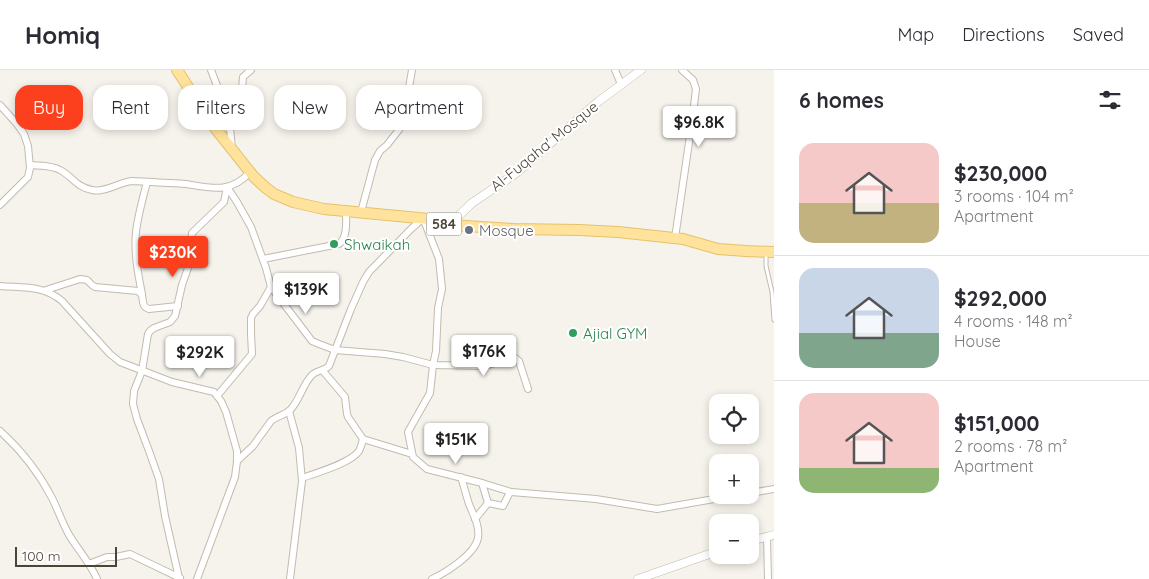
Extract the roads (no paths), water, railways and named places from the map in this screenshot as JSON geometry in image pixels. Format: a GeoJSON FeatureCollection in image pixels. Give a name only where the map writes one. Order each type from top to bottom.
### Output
{"type":"FeatureCollection","features":[{"type":"Feature","properties":{"kind":"main road","name":"584"},"geometry":{"type":"LineString","coordinates":[[177,70],[215,128],[250,172],[266,188],[282,198],[301,204],[324,209],[423,218],[449,225],[627,233],[683,239],[718,249],[770,252]]}},
{"type":"Feature","properties":{"kind":"street"},"geometry":{"type":"LineString","coordinates":[[211,70],[217,85]]}},
{"type":"Feature","properties":{"kind":"street"},"geometry":{"type":"LineString","coordinates":[[242,85],[243,77],[251,70]]}},
{"type":"Feature","properties":{"kind":"street"},"geometry":{"type":"LineString","coordinates":[[361,212],[375,160],[401,126],[412,70]]}},
{"type":"Feature","properties":{"kind":"street"},"geometry":{"type":"LineString","coordinates":[[615,70],[621,84]]}},
{"type":"Feature","properties":{"kind":"street","name":"Al-Fuqaha' Mosque"},"geometry":{"type":"LineString","coordinates":[[449,225],[472,203],[515,174],[599,101],[640,70]]}},
{"type":"Feature","properties":{"kind":"street"},"geometry":{"type":"LineString","coordinates":[[675,238],[696,89],[692,80],[682,70]]}},
{"type":"Feature","properties":{"kind":"street"},"geometry":{"type":"LineString","coordinates":[[0,106],[24,134],[28,146],[30,165],[28,177],[0,205]]}},
{"type":"Feature","properties":{"kind":"street"},"geometry":{"type":"LineString","coordinates":[[230,130],[232,150]]}},
{"type":"Feature","properties":{"kind":"street"},"geometry":{"type":"LineString","coordinates":[[30,165],[58,169],[79,186],[94,191],[131,181],[215,188],[227,187],[238,182],[250,172]]}},
{"type":"Feature","properties":{"kind":"street"},"geometry":{"type":"LineString","coordinates":[[147,182],[138,221],[136,241],[137,264],[143,304],[145,308],[149,309],[178,306]]}},
{"type":"Feature","properties":{"kind":"street"},"geometry":{"type":"LineString","coordinates":[[227,187],[244,214],[256,240],[271,287],[312,340],[335,350],[385,354],[433,365],[485,366],[514,357],[519,361],[528,389]]}},
{"type":"Feature","properties":{"kind":"street"},"geometry":{"type":"LineString","coordinates":[[180,578],[165,516],[159,479],[133,404],[134,391],[142,371],[148,334],[154,328],[170,322],[175,316],[188,268],[192,233],[224,202],[227,187]]}},
{"type":"Feature","properties":{"kind":"street"},"geometry":{"type":"LineString","coordinates":[[263,259],[339,244],[345,236],[346,211]]}},
{"type":"Feature","properties":{"kind":"street"},"geometry":{"type":"LineString","coordinates":[[237,461],[253,446],[271,421],[292,408],[310,378],[326,369],[331,362],[368,272],[423,218],[439,259],[442,289],[438,308],[436,352],[430,393],[408,432],[413,457],[427,469],[511,492],[596,499],[657,510],[709,500]]}},
{"type":"Feature","properties":{"kind":"street"},"geometry":{"type":"LineString","coordinates":[[46,290],[84,279],[95,287],[138,291],[142,295]]}},
{"type":"Feature","properties":{"kind":"street"},"geometry":{"type":"LineString","coordinates":[[0,286],[46,290],[62,301],[110,354],[120,362],[172,382],[214,392],[221,401],[237,451],[235,477],[197,579]]}},
{"type":"Feature","properties":{"kind":"street"},"geometry":{"type":"LineString","coordinates":[[217,396],[252,354],[251,318],[271,287]]}},
{"type":"Feature","properties":{"kind":"street"},"geometry":{"type":"LineString","coordinates":[[323,370],[346,397],[348,417],[363,440],[412,454]]}},
{"type":"Feature","properties":{"kind":"street"},"geometry":{"type":"LineString","coordinates":[[289,411],[299,448],[302,478],[290,579]]}},
{"type":"Feature","properties":{"kind":"street"},"geometry":{"type":"LineString","coordinates":[[0,431],[22,452],[38,474],[68,534],[97,579]]}},
{"type":"Feature","properties":{"kind":"street"},"geometry":{"type":"LineString","coordinates":[[302,478],[351,458],[359,450],[363,440]]}},
{"type":"Feature","properties":{"kind":"street"},"geometry":{"type":"LineString","coordinates":[[432,579],[449,570],[472,549],[478,537],[477,525],[460,477]]}},
{"type":"Feature","properties":{"kind":"street"},"geometry":{"type":"LineString","coordinates":[[482,483],[488,503]]}},
{"type":"Feature","properties":{"kind":"street"},"geometry":{"type":"LineString","coordinates":[[759,492],[774,489]]}},
{"type":"Feature","properties":{"kind":"street"},"geometry":{"type":"LineString","coordinates":[[488,503],[503,506],[511,492]]}},
{"type":"Feature","properties":{"kind":"street"},"geometry":{"type":"LineString","coordinates":[[475,519],[488,503]]}},
{"type":"Feature","properties":{"kind":"street"},"geometry":{"type":"LineString","coordinates":[[768,579],[771,536]]}},
{"type":"Feature","properties":{"kind":"street"},"geometry":{"type":"LineString","coordinates":[[89,564],[107,557],[130,554],[180,578]]}},
{"type":"Feature","properties":{"kind":"street"},"geometry":{"type":"LineString","coordinates":[[638,579],[709,555]]}},
{"type":"Feature","properties":{"kind":"lane"},"geometry":{"type":"LineString","coordinates":[[770,252],[766,266],[772,292],[774,320]]}},
{"type":"Feature","properties":{"kind":"place","name":"Mosque"},"geometry":{"type":"Point","coordinates":[469,230]}},
{"type":"Feature","properties":{"kind":"place","name":"Shwaikah"},"geometry":{"type":"Point","coordinates":[334,244]}},
{"type":"Feature","properties":{"kind":"place","name":"Ajial GYM"},"geometry":{"type":"Point","coordinates":[573,333]}}]}
